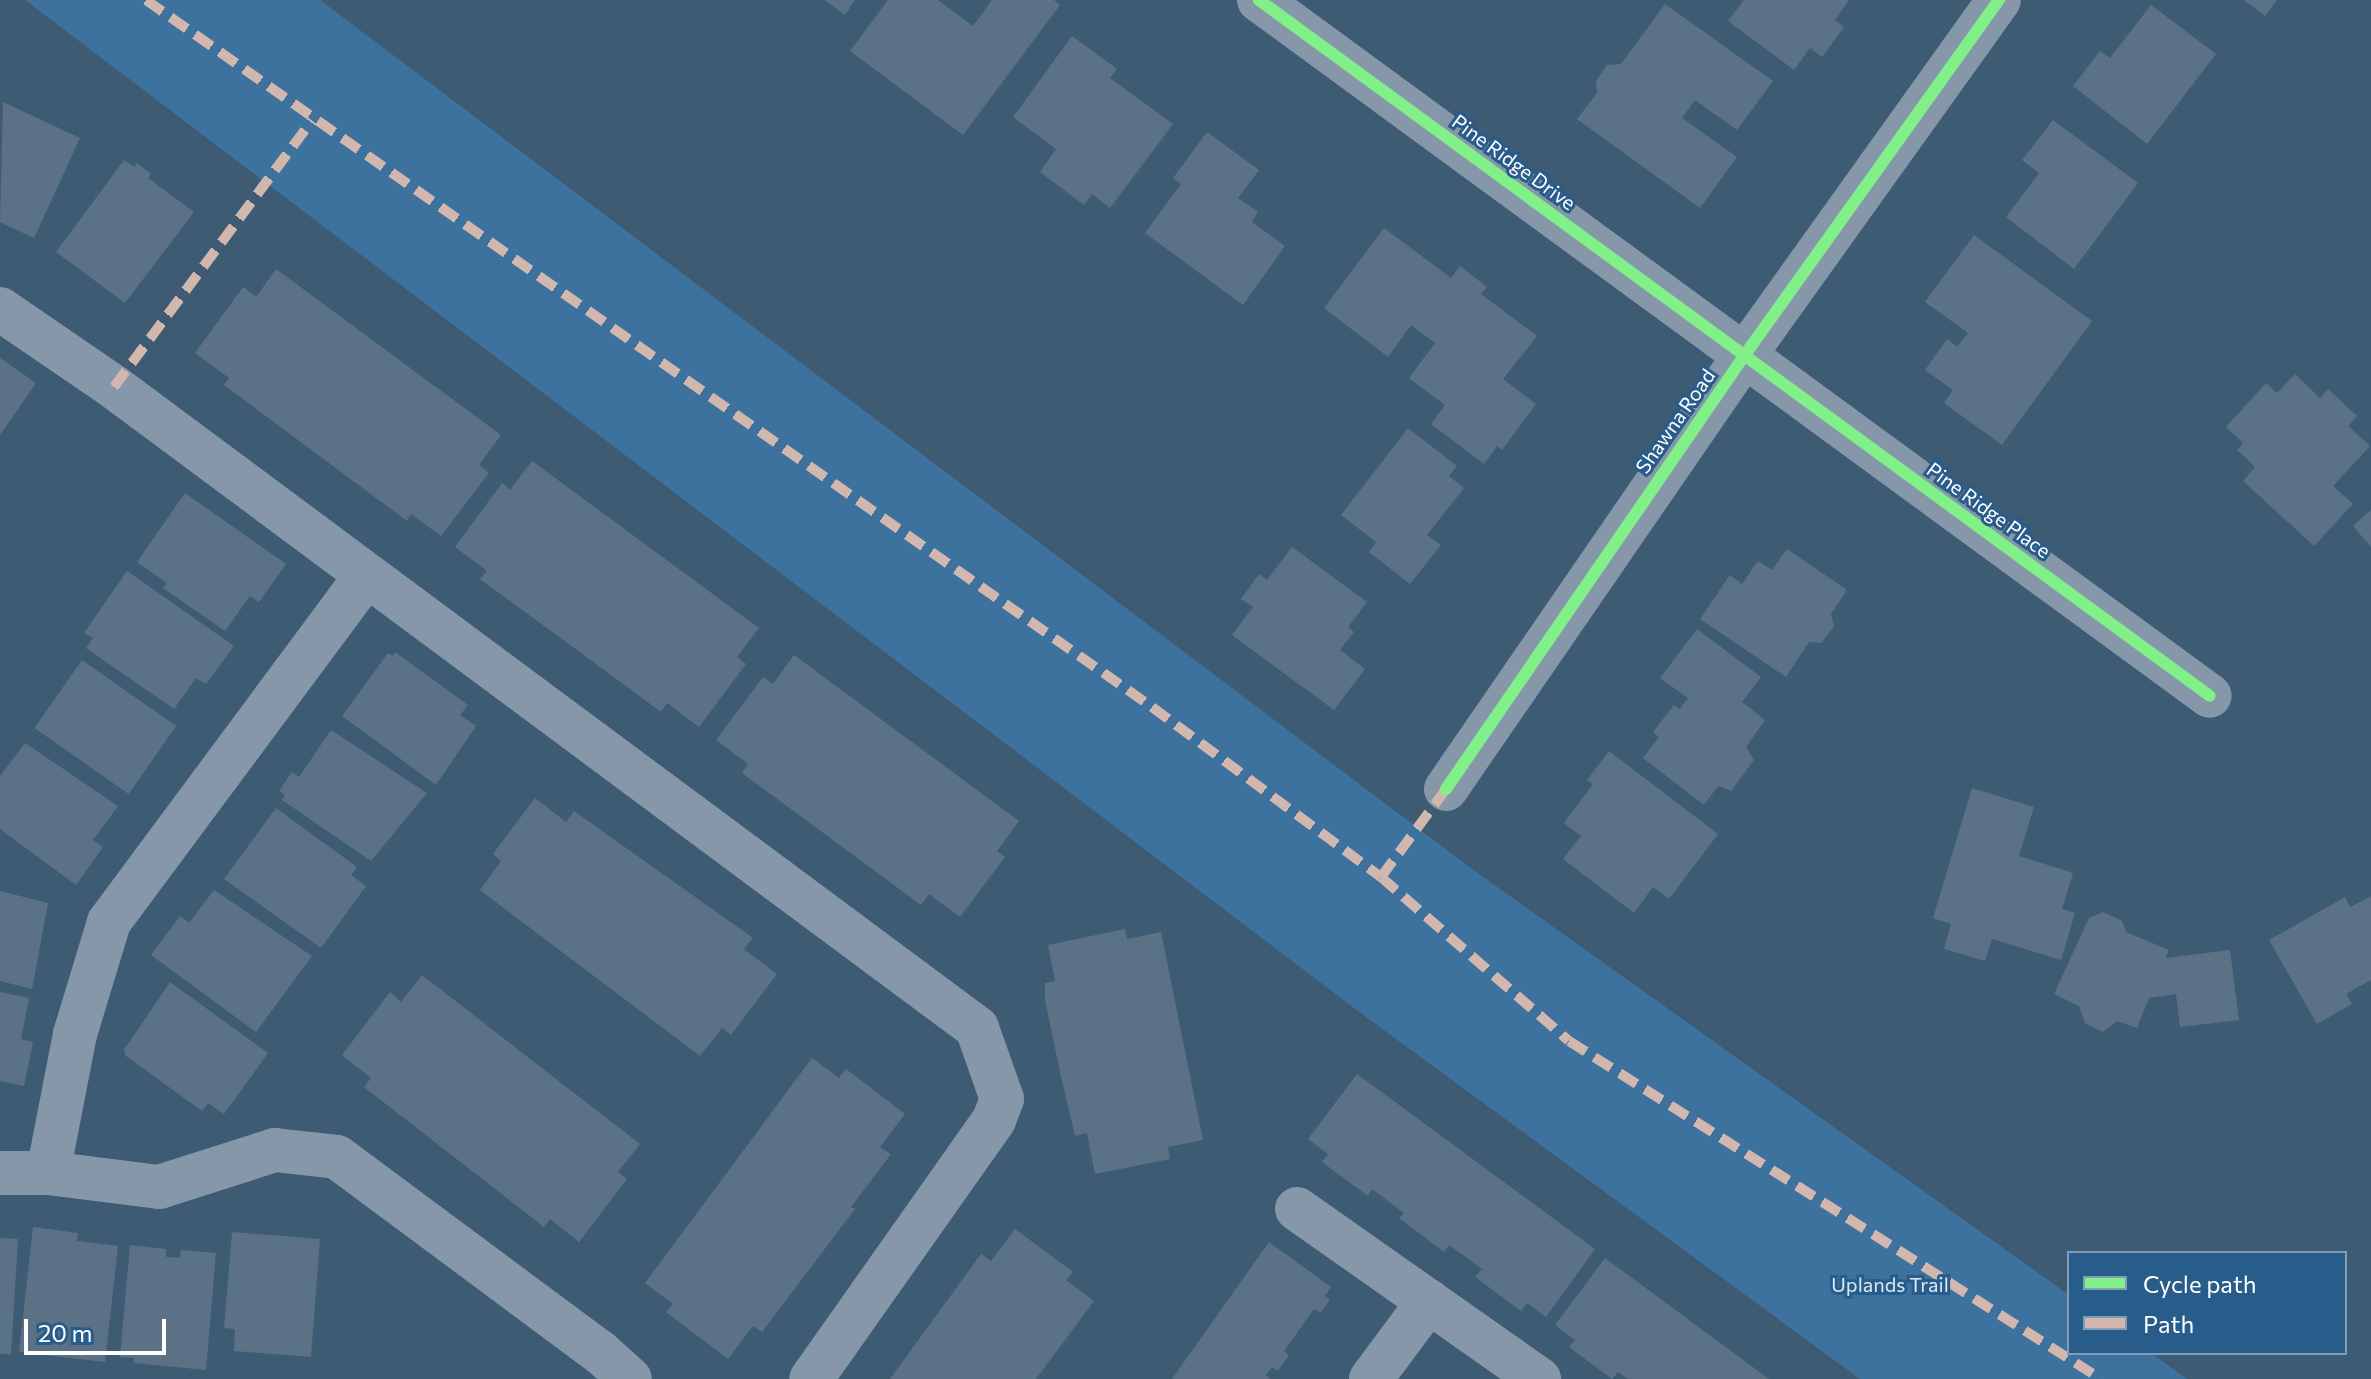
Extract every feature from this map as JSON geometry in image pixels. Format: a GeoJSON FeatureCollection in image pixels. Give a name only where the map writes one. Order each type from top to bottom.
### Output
{"type":"FeatureCollection","features":[{"type":"Feature","properties":{"kind":"street","name":"Pine Ridge Drive"},"geometry":{"type":"LineString","coordinates":[[1259,0],[1744,356]]}},
{"type":"Feature","properties":{"kind":"street","name":"Shawna Road"},"geometry":{"type":"LineString","coordinates":[[1446,789],[1744,356],[1999,0]]}},
{"type":"Feature","properties":{"kind":"street"},"geometry":{"type":"LineString","coordinates":[[0,309],[114,387],[977,1028],[1002,1099],[994,1120],[811,1379]]}},
{"type":"Feature","properties":{"kind":"street","name":"Pine Ridge Place"},"geometry":{"type":"LineString","coordinates":[[1744,356],[2210,696]]}},
{"type":"Feature","properties":{"kind":"street"},"geometry":{"type":"LineString","coordinates":[[48,1173],[75,1034],[109,922],[367,575]]}},
{"type":"Feature","properties":{"kind":"street"},"geometry":{"type":"LineString","coordinates":[[0,1173],[48,1173],[159,1187],[275,1150],[337,1157],[600,1352],[630,1379]]}},
{"type":"Feature","properties":{"kind":"street"},"geometry":{"type":"LineString","coordinates":[[1297,1209],[1539,1379]]}},
{"type":"Feature","properties":{"kind":"street"},"geometry":{"type":"LineString","coordinates":[[1371,1379],[1429,1301]]}},
{"type":"Feature","properties":{"kind":"green space","name":"Uplands Trail"},"geometry":{"type":"Polygon","coordinates":[[[25,0],[320,0],[1468,866],[2067,1294],[2067,1355],[2154,1355],[2187,1379],[1860,1379],[1362,1014],[25,0]]]}},
{"type":"Feature","properties":{"kind":"building"},"geometry":{"type":"Polygon","coordinates":[[[825,0],[855,0],[845,15],[825,0]]]}},
{"type":"Feature","properties":{"kind":"building"},"geometry":{"type":"Polygon","coordinates":[[[888,0],[938,0],[973,26],[992,0],[1054,0],[1060,5],[963,135],[850,51],[888,0]]]}},
{"type":"Feature","properties":{"kind":"building"},"geometry":{"type":"Polygon","coordinates":[[[1744,0],[1849,0],[1835,20],[1844,27],[1822,57],[1810,48],[1794,70],[1728,21],[1744,0]]]}},
{"type":"Feature","properties":{"kind":"building"},"geometry":{"type":"Polygon","coordinates":[[[2244,0],[2277,0],[2265,16],[2244,0]]]}},
{"type":"Feature","properties":{"kind":"building"},"geometry":{"type":"Polygon","coordinates":[[[1665,4],[1773,81],[1737,130],[1695,100],[1682,118],[1737,157],[1700,208],[1577,119],[1597,93],[1596,81],[1607,65],[1621,64],[1665,4]]]}},
{"type":"Feature","properties":{"kind":"building"},"geometry":{"type":"Polygon","coordinates":[[[2151,5],[2216,54],[2147,144],[2073,86],[2100,51],[2110,58],[2151,5]]]}},
{"type":"Feature","properties":{"kind":"building"},"geometry":{"type":"Polygon","coordinates":[[[1072,36],[1117,69],[1110,78],[1173,124],[1110,208],[1092,194],[1084,205],[1040,172],[1056,149],[1013,117],[1072,36]]]}},
{"type":"Feature","properties":{"kind":"building"},"geometry":{"type":"Polygon","coordinates":[[[3,102],[80,138],[34,238],[0,222],[3,102]]]}},
{"type":"Feature","properties":{"kind":"building"},"geometry":{"type":"Polygon","coordinates":[[[2053,120],[2138,183],[2074,269],[2006,217],[2039,173],[2022,160],[2053,120]]]}},
{"type":"Feature","properties":{"kind":"building"},"geometry":{"type":"Polygon","coordinates":[[[1207,132],[1259,170],[1238,198],[1258,212],[1252,222],[1285,246],[1243,305],[1145,233],[1181,184],[1173,178],[1207,132]]]}},
{"type":"Feature","properties":{"kind":"building"},"geometry":{"type":"Polygon","coordinates":[[[124,160],[134,167],[137,163],[151,174],[148,178],[194,212],[125,303],[56,252],[124,160]]]}},
{"type":"Feature","properties":{"kind":"building"},"geometry":{"type":"Polygon","coordinates":[[[1384,228],[1451,278],[1460,266],[1487,287],[1481,294],[1537,336],[1503,379],[1536,404],[1502,450],[1497,446],[1484,464],[1431,424],[1445,405],[1409,378],[1435,343],[1411,325],[1388,357],[1324,308],[1384,228]]]}},
{"type":"Feature","properties":{"kind":"building"},"geometry":{"type":"Polygon","coordinates":[[[1974,235],[2092,321],[2002,445],[1944,403],[1953,390],[1925,370],[1947,339],[1957,347],[1968,333],[1925,302],[1974,235]]]}},
{"type":"Feature","properties":{"kind":"building"},"geometry":{"type":"Polygon","coordinates":[[[276,269],[501,435],[479,465],[489,473],[441,536],[411,514],[407,521],[224,385],[229,378],[195,353],[243,287],[256,297],[276,269]]]}},
{"type":"Feature","properties":{"kind":"building"},"geometry":{"type":"Polygon","coordinates":[[[0,358],[36,383],[0,435],[0,358]]]}},
{"type":"Feature","properties":{"kind":"building"},"geometry":{"type":"Polygon","coordinates":[[[2295,374],[2320,398],[2328,389],[2357,416],[2348,426],[2370,446],[2333,486],[2353,504],[2314,546],[2243,481],[2255,467],[2237,450],[2243,443],[2226,427],[2266,383],[2277,393],[2295,374]]]}},
{"type":"Feature","properties":{"kind":"building"},"geometry":{"type":"Polygon","coordinates":[[[1408,428],[1457,466],[1449,476],[1464,488],[1427,535],[1441,545],[1410,584],[1369,552],[1376,542],[1341,515],[1408,428]]]}},
{"type":"Feature","properties":{"kind":"building"},"geometry":{"type":"Polygon","coordinates":[[[532,461],[759,628],[737,657],[746,664],[699,727],[667,703],[661,712],[480,579],[487,571],[455,547],[502,483],[510,490],[532,461]]]}},
{"type":"Feature","properties":{"kind":"building"},"geometry":{"type":"Polygon","coordinates":[[[185,493],[286,564],[259,602],[250,596],[225,631],[163,588],[167,583],[137,562],[185,493]]]}},
{"type":"Feature","properties":{"kind":"building"},"geometry":{"type":"Polygon","coordinates":[[[2371,510],[2371,547],[2353,526],[2371,510]]]}},
{"type":"Feature","properties":{"kind":"building"},"geometry":{"type":"Polygon","coordinates":[[[1292,547],[1367,602],[1348,627],[1354,632],[1340,650],[1365,669],[1334,710],[1232,635],[1253,607],[1241,599],[1259,574],[1267,580],[1292,547]]]}},
{"type":"Feature","properties":{"kind":"building"},"geometry":{"type":"Polygon","coordinates":[[[1787,549],[1847,590],[1831,614],[1834,626],[1821,643],[1809,642],[1786,677],[1700,619],[1730,575],[1742,584],[1758,561],[1772,570],[1787,549]]]}},
{"type":"Feature","properties":{"kind":"building"},"geometry":{"type":"Polygon","coordinates":[[[127,571],[234,646],[206,684],[196,678],[174,709],[86,648],[93,638],[84,633],[127,571]]]}},
{"type":"Feature","properties":{"kind":"building"},"geometry":{"type":"Polygon","coordinates":[[[1697,629],[1761,677],[1742,702],[1765,720],[1746,747],[1754,760],[1731,791],[1718,786],[1704,805],[1643,758],[1659,737],[1653,732],[1674,705],[1680,709],[1688,698],[1660,678],[1697,629]]]}},
{"type":"Feature","properties":{"kind":"building"},"geometry":{"type":"Polygon","coordinates":[[[395,652],[468,705],[460,715],[476,726],[436,785],[342,716],[388,653],[393,656],[395,652]]]}},
{"type":"Feature","properties":{"kind":"building"},"geometry":{"type":"Polygon","coordinates":[[[794,655],[1019,821],[997,851],[1005,857],[960,917],[929,894],[921,905],[742,773],[748,764],[716,740],[763,677],[773,684],[794,655]]]}},
{"type":"Feature","properties":{"kind":"building"},"geometry":{"type":"Polygon","coordinates":[[[82,660],[176,726],[129,794],[34,728],[82,660]]]}},
{"type":"Feature","properties":{"kind":"building"},"geometry":{"type":"Polygon","coordinates":[[[331,730],[427,793],[371,861],[282,800],[285,795],[279,791],[292,772],[299,777],[331,730]]]}},
{"type":"Feature","properties":{"kind":"building"},"geometry":{"type":"Polygon","coordinates":[[[25,743],[118,806],[93,840],[103,847],[76,885],[0,829],[0,776],[25,743]]]}},
{"type":"Feature","properties":{"kind":"building"},"geometry":{"type":"Polygon","coordinates":[[[1609,751],[1718,834],[1669,899],[1653,887],[1634,913],[1563,859],[1581,836],[1564,823],[1593,784],[1587,780],[1609,751]]]}},
{"type":"Feature","properties":{"kind":"building"},"geometry":{"type":"Polygon","coordinates":[[[1972,788],[2034,807],[2019,856],[2073,873],[2062,909],[2075,913],[2061,960],[1992,939],[1985,961],[1944,949],[1951,924],[1933,918],[1972,788]]]}},
{"type":"Feature","properties":{"kind":"building"},"geometry":{"type":"Polygon","coordinates":[[[535,798],[566,822],[574,811],[753,938],[744,949],[777,974],[731,1035],[722,1028],[700,1056],[480,890],[501,861],[493,854],[535,798]]]}},
{"type":"Feature","properties":{"kind":"building"},"geometry":{"type":"Polygon","coordinates":[[[276,808],[357,867],[351,875],[366,886],[321,948],[224,879],[276,808]]]}},
{"type":"Feature","properties":{"kind":"building"},"geometry":{"type":"Polygon","coordinates":[[[214,890],[312,956],[256,1032],[151,955],[180,916],[189,923],[214,890]]]}},
{"type":"Feature","properties":{"kind":"building"},"geometry":{"type":"Polygon","coordinates":[[[0,891],[48,903],[32,989],[0,981],[0,891]]]}},
{"type":"Feature","properties":{"kind":"building"},"geometry":{"type":"Polygon","coordinates":[[[2371,896],[2371,980],[2346,994],[2352,1004],[2317,1024],[2269,940],[2345,897],[2350,907],[2371,896]]]}},
{"type":"Feature","properties":{"kind":"building"},"geometry":{"type":"Polygon","coordinates":[[[2103,912],[2122,921],[2126,932],[2169,950],[2165,958],[2230,950],[2239,1020],[2180,1027],[2176,994],[2149,998],[2137,1028],[2117,1021],[2103,1032],[2085,1023],[2079,1006],[2054,994],[2089,918],[2103,912]]]}},
{"type":"Feature","properties":{"kind":"building"},"geometry":{"type":"Polygon","coordinates":[[[1125,929],[1127,939],[1161,932],[1203,1140],[1168,1147],[1170,1159],[1095,1174],[1087,1133],[1075,1136],[1045,1000],[1045,983],[1055,981],[1048,945],[1125,929]]]}},
{"type":"Feature","properties":{"kind":"building"},"geometry":{"type":"Polygon","coordinates":[[[422,975],[640,1144],[618,1172],[627,1179],[579,1242],[550,1219],[544,1227],[364,1087],[371,1078],[342,1055],[390,992],[401,1002],[422,975]]]}},
{"type":"Feature","properties":{"kind":"building"},"geometry":{"type":"Polygon","coordinates":[[[170,982],[268,1053],[224,1114],[208,1103],[202,1111],[126,1056],[124,1050],[170,982]]]}},
{"type":"Feature","properties":{"kind":"building"},"geometry":{"type":"Polygon","coordinates":[[[0,992],[29,998],[21,1039],[33,1042],[24,1086],[0,1081],[0,992]]]}},
{"type":"Feature","properties":{"kind":"building"},"geometry":{"type":"Polygon","coordinates":[[[812,1058],[839,1078],[846,1069],[905,1114],[880,1147],[891,1154],[851,1207],[855,1209],[762,1332],[753,1326],[728,1359],[666,1312],[673,1304],[645,1283],[812,1058]]]}},
{"type":"Feature","properties":{"kind":"building"},"geometry":{"type":"Polygon","coordinates":[[[1357,1074],[1595,1249],[1546,1317],[1527,1303],[1521,1311],[1475,1277],[1482,1269],[1449,1245],[1444,1252],[1399,1218],[1404,1213],[1372,1189],[1368,1196],[1322,1162],[1328,1154],[1308,1139],[1357,1074]]]}},
{"type":"Feature","properties":{"kind":"building"},"geometry":{"type":"Polygon","coordinates":[[[33,1227],[78,1233],[77,1241],[118,1246],[105,1362],[19,1352],[33,1227]]]}},
{"type":"Feature","properties":{"kind":"building"},"geometry":{"type":"Polygon","coordinates":[[[1015,1229],[1073,1272],[1066,1280],[1094,1301],[1036,1379],[890,1379],[981,1254],[991,1261],[1015,1229]]]}},
{"type":"Feature","properties":{"kind":"building"},"geometry":{"type":"Polygon","coordinates":[[[232,1232],[320,1239],[311,1357],[234,1351],[235,1329],[224,1328],[232,1232]]]}},
{"type":"Feature","properties":{"kind":"building"},"geometry":{"type":"Polygon","coordinates":[[[0,1238],[18,1239],[11,1354],[0,1354],[0,1238]]]}},
{"type":"Feature","properties":{"kind":"building"},"geometry":{"type":"Polygon","coordinates":[[[1269,1242],[1331,1287],[1325,1296],[1330,1300],[1320,1313],[1314,1309],[1284,1351],[1289,1355],[1278,1371],[1272,1367],[1266,1375],[1271,1379],[1172,1379],[1269,1242]]]}},
{"type":"Feature","properties":{"kind":"building"},"geometry":{"type":"Polygon","coordinates":[[[130,1245],[166,1249],[166,1257],[180,1258],[181,1250],[216,1253],[206,1370],[134,1363],[134,1358],[120,1357],[130,1245]]]}},
{"type":"Feature","properties":{"kind":"building"},"geometry":{"type":"Polygon","coordinates":[[[1605,1258],[1769,1379],[1628,1379],[1618,1372],[1612,1379],[1569,1347],[1575,1340],[1555,1325],[1605,1258]]]}},
{"type":"Feature","properties":{"kind":"marked path"},"geometry":{"type":"LineString","coordinates":[[146,0],[1152,707],[1381,877],[1569,1041],[2101,1379]]}},
{"type":"Feature","properties":{"kind":"marked path"},"geometry":{"type":"LineString","coordinates":[[114,387],[312,120]]}},
{"type":"Feature","properties":{"kind":"marked path"},"geometry":{"type":"LineString","coordinates":[[1381,877],[1446,789]]}},
{"type":"Feature","properties":{"kind":"cycle path"},"geometry":{"type":"LineString","coordinates":[[1259,0],[2210,696]]}},
{"type":"Feature","properties":{"kind":"cycle path"},"geometry":{"type":"LineString","coordinates":[[1446,789],[1744,356],[1999,0]]}}]}
